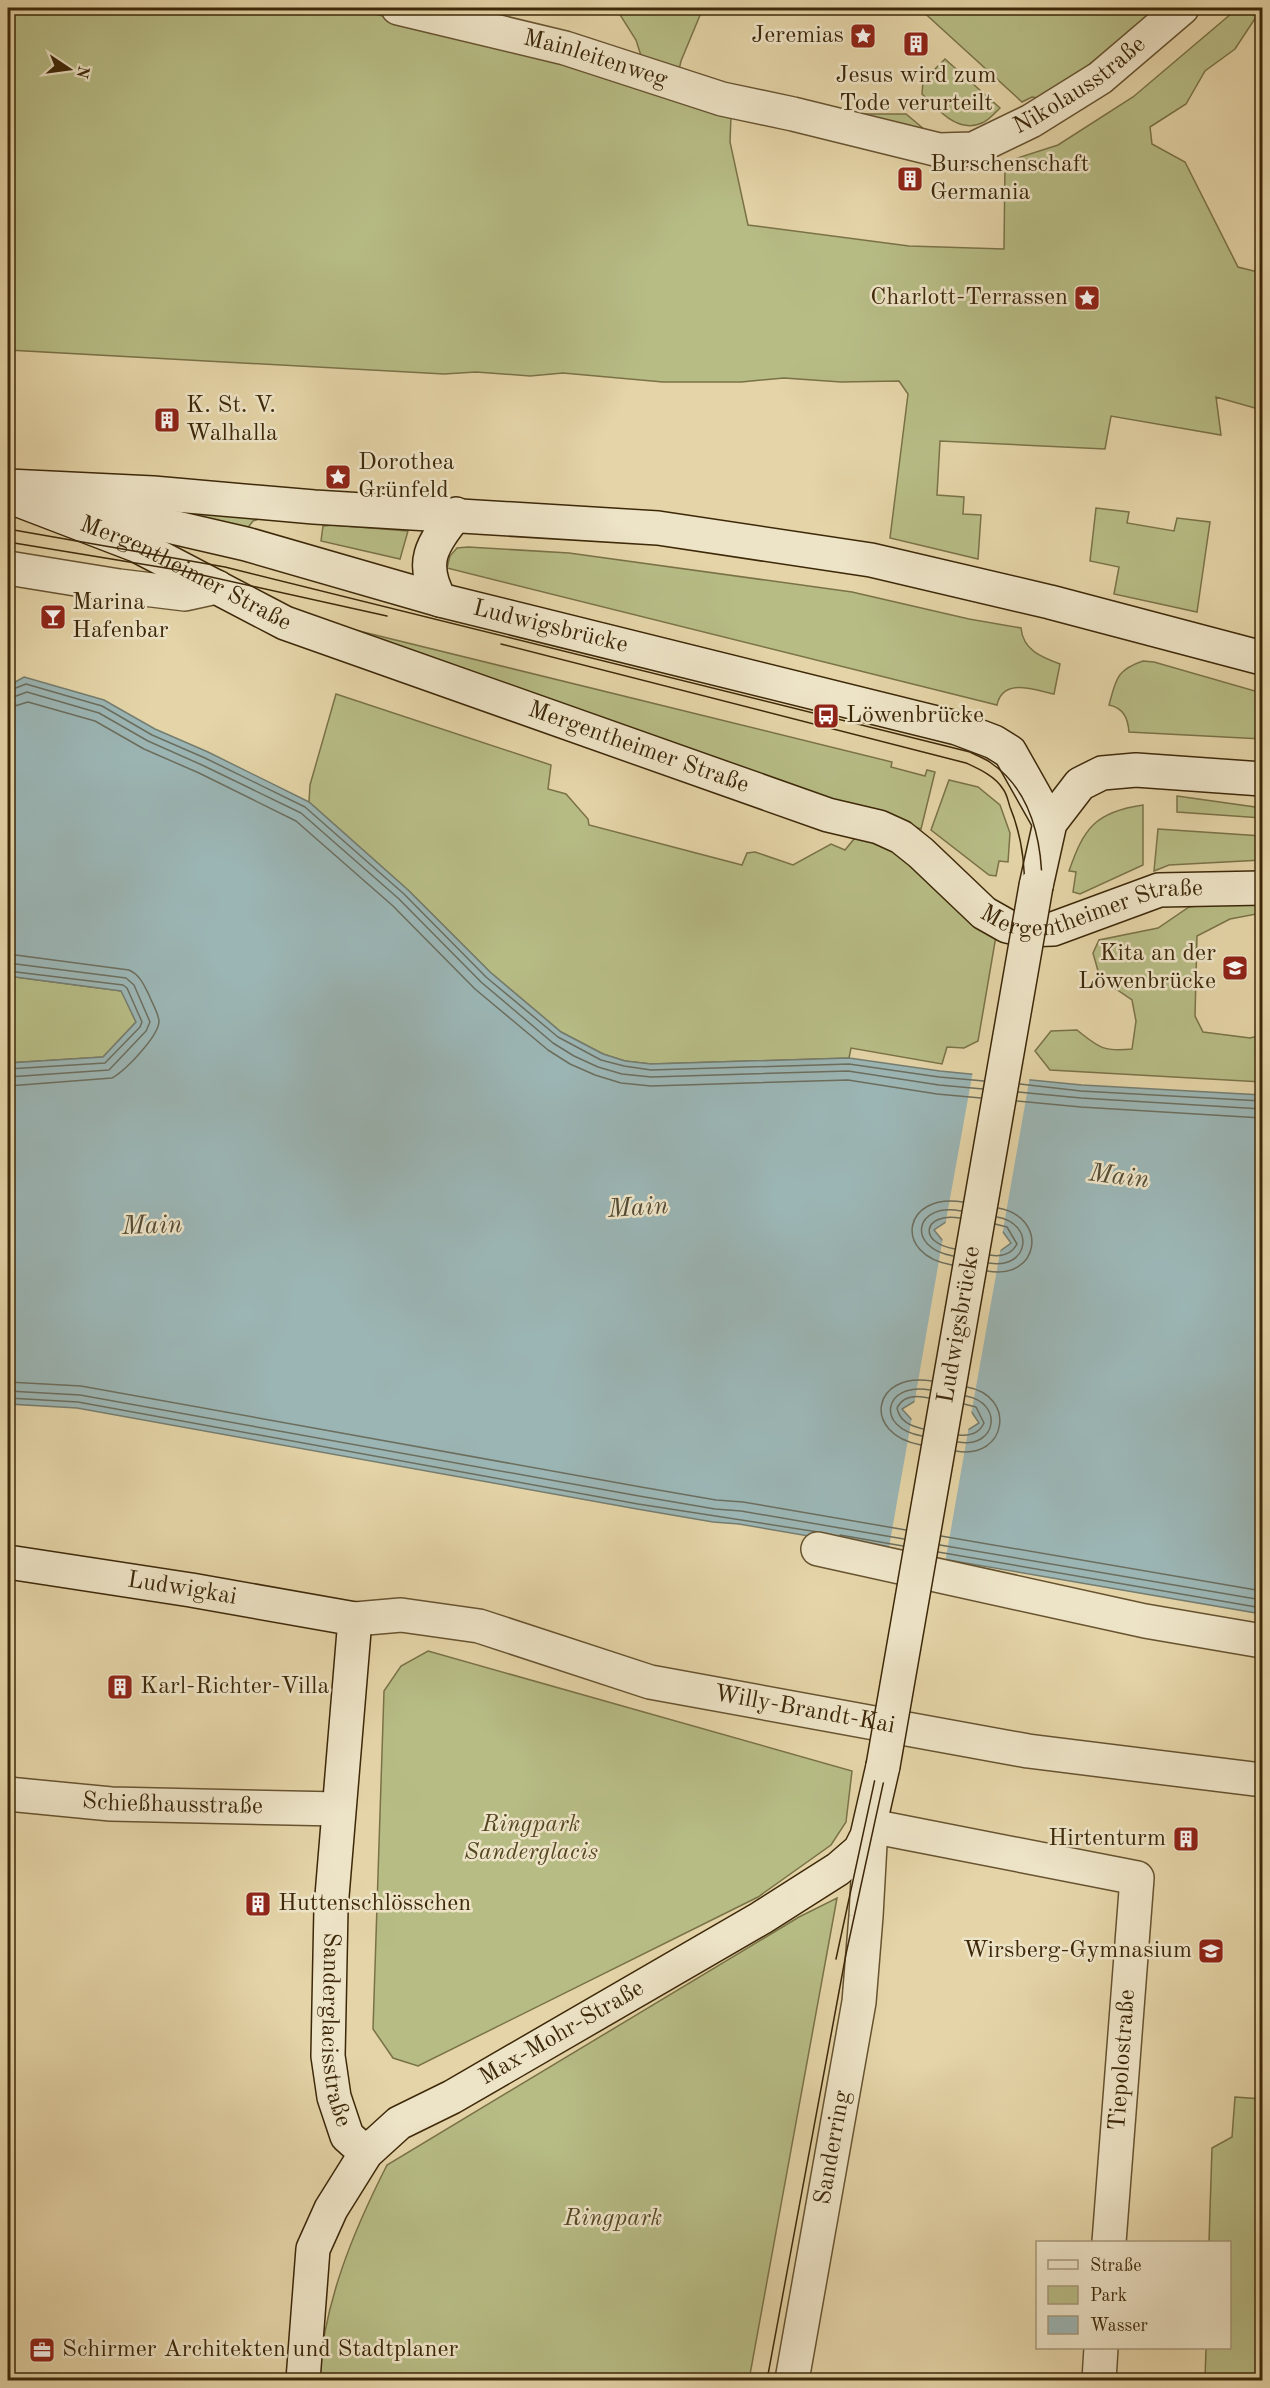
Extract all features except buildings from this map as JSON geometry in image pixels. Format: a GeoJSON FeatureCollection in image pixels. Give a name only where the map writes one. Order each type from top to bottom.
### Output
{"type":"FeatureCollection","features":[{"type":"Feature","properties":{"kind":"main road","name":"Mainleitenweg"},"geometry":{"type":"LineString","coordinates":[[398,8],[565,48],[722,99],[794,114]]}},
{"type":"Feature","properties":{"kind":"main road","name":"Nikolausstraße"},"geometry":{"type":"LineString","coordinates":[[794,114],[939,150],[973,149],[1031,121],[1100,78],[1182,8]]}},
{"type":"Feature","properties":{"kind":"main road","name":"Mergentheimer Straße"},"geometry":{"type":"LineString","coordinates":[[8,486],[153,493],[314,507],[658,528],[871,560],[1050,602],[1263,658]]}},
{"type":"Feature","properties":{"kind":"main road","name":"Ludwigsbrücke"},"geometry":{"type":"LineString","coordinates":[[8,492],[117,513],[246,544],[441,600],[957,728],[994,742],[1010,752],[1050,823]]}},
{"type":"Feature","properties":{"kind":"main road","name":"Mergentheimer Straße"},"geometry":{"type":"LineString","coordinates":[[8,496],[136,545],[285,623],[817,811],[879,827],[901,837],[984,913],[1007,926],[1024,930],[1053,929],[1160,890],[1263,888]]}},
{"type":"Feature","properties":{"kind":"main road"},"geometry":{"type":"LineString","coordinates":[[8,568],[86,582],[185,594],[217,587],[225,567],[246,544],[279,521],[314,507]]}},
{"type":"Feature","properties":{"kind":"main road"},"geometry":{"type":"LineString","coordinates":[[441,600],[431,584],[430,554],[434,543],[456,514]]}},
{"type":"Feature","properties":{"kind":"main road","name":"Ludwigsbrücke"},"geometry":{"type":"LineString","coordinates":[[871,1826],[1036,886],[1050,823],[1080,784],[1102,773],[1136,770],[1263,779]]}},
{"type":"Feature","properties":{"kind":"main road"},"geometry":{"type":"LineString","coordinates":[[818,1549],[1154,1623],[1263,1641]]}},
{"type":"Feature","properties":{"kind":"main road","name":"Ludwigkai"},"geometry":{"type":"LineString","coordinates":[[8,1562],[191,1590],[355,1620]]}},
{"type":"Feature","properties":{"kind":"main road","name":"Willy-Brandt-Kai"},"geometry":{"type":"LineString","coordinates":[[355,1620],[401,1615],[479,1626],[650,1682],[1028,1751],[1263,1780]]}},
{"type":"Feature","properties":{"kind":"main road","name":"Sanderglacisstraße"},"geometry":{"type":"LineString","coordinates":[[303,2380],[313,2249],[331,2209],[366,2153],[347,2136],[334,2097],[328,2056],[331,1908],[355,1620]]}},
{"type":"Feature","properties":{"kind":"main road","name":"Schießhausstraße"},"geometry":{"type":"LineString","coordinates":[[8,1794],[111,1804],[338,1809]]}},
{"type":"Feature","properties":{"kind":"main road","name":"Max-Mohr-Straße"},"geometry":{"type":"LineString","coordinates":[[366,2153],[399,2123],[452,2097],[761,1918],[838,1869],[860,1850],[871,1826]]}},
{"type":"Feature","properties":{"kind":"main road","name":"Tiepolostraße"},"geometry":{"type":"LineString","coordinates":[[871,1826],[1137,1878],[1109,2241]]}},
{"type":"Feature","properties":{"kind":"main road","name":"Sanderring"},"geometry":{"type":"LineString","coordinates":[[792,2380],[859,2002],[871,1826]]}},
{"type":"Feature","properties":{"kind":"main road"},"geometry":{"type":"LineString","coordinates":[[838,1869],[866,1916]]}},
{"type":"Feature","properties":{"kind":"main road"},"geometry":{"type":"LineString","coordinates":[[1099,2380],[1101,2349]]}},
{"type":"Feature","properties":{"kind":"green space"},"geometry":{"type":"Polygon","coordinates":[[[33,8],[348,8],[563,57],[731,116],[730,142],[748,225],[909,246],[1004,249],[1005,162],[1058,145],[1133,97],[1238,8],[1262,8],[1235,49],[1205,71],[1186,104],[1150,127],[1152,144],[1185,162],[1238,267],[1262,273],[1262,410],[1216,397],[1221,435],[1111,416],[1105,449],[940,441],[937,495],[964,497],[963,514],[981,515],[978,559],[890,538],[908,394],[899,381],[841,382],[784,378],[741,382],[663,382],[563,373],[530,376],[476,372],[444,374],[8,350],[8,14],[33,14],[33,8]]]}},
{"type":"Feature","properties":{"kind":"green space"},"geometry":{"type":"Polygon","coordinates":[[[606,8],[703,8],[678,74],[643,62],[636,40],[619,13],[606,8]]]}},
{"type":"Feature","properties":{"kind":"green space"},"geometry":{"type":"Polygon","coordinates":[[[919,8],[1163,8],[1044,99],[1032,97],[1022,102],[919,8]]]}},
{"type":"Feature","properties":{"kind":"green space"},"geometry":{"type":"Polygon","coordinates":[[[945,59],[1000,108],[987,121],[973,126],[956,123],[941,113],[922,94],[923,81],[945,59]]]}},
{"type":"Feature","properties":{"kind":"green space"},"geometry":{"type":"Polygon","coordinates":[[[862,114],[906,114],[937,140],[862,114]]]}},
{"type":"Feature","properties":{"kind":"green space"},"geometry":{"type":"Polygon","coordinates":[[[119,499],[262,518],[253,521],[246,530],[119,499]]]}},
{"type":"Feature","properties":{"kind":"green space"},"geometry":{"type":"Polygon","coordinates":[[[1096,508],[1129,512],[1127,523],[1174,531],[1177,518],[1210,522],[1197,612],[1114,594],[1119,567],[1090,561],[1096,508]]]}},
{"type":"Feature","properties":{"kind":"green space"},"geometry":{"type":"Polygon","coordinates":[[[323,526],[408,531],[400,559],[321,541],[323,526]]]}},
{"type":"Feature","properties":{"kind":"green space"},"geometry":{"type":"Polygon","coordinates":[[[457,548],[569,553],[852,592],[969,619],[1021,628],[1025,642],[1034,652],[1060,664],[1054,694],[1029,688],[1012,688],[1000,696],[997,705],[447,568],[450,556],[457,548]]]}},
{"type":"Feature","properties":{"kind":"green space"},"geometry":{"type":"Polygon","coordinates":[[[302,617],[892,762],[891,767],[925,776],[927,770],[935,772],[921,829],[805,792],[302,617]]]}},
{"type":"Feature","properties":{"kind":"green space"},"geometry":{"type":"Polygon","coordinates":[[[1143,661],[1154,662],[1262,693],[1262,739],[1129,732],[1128,723],[1122,711],[1109,705],[1118,677],[1127,668],[1143,661]]]}},
{"type":"Feature","properties":{"kind":"green space"},"geometry":{"type":"Polygon","coordinates":[[[336,694],[551,765],[548,789],[566,794],[588,819],[589,825],[742,865],[747,853],[755,852],[793,865],[831,844],[845,850],[863,828],[996,936],[978,1041],[964,1048],[947,1047],[942,1064],[851,1048],[849,1058],[651,1064],[625,1061],[603,1054],[561,1032],[490,972],[408,890],[309,802],[310,785],[336,694]]]}},
{"type":"Feature","properties":{"kind":"green space"},"geometry":{"type":"Polygon","coordinates":[[[949,780],[978,787],[1000,805],[1010,833],[1008,862],[999,861],[996,876],[989,875],[931,830],[949,780]]]}},
{"type":"Feature","properties":{"kind":"green space"},"geometry":{"type":"Polygon","coordinates":[[[1177,796],[1262,808],[1262,818],[1177,812],[1177,796]]]}},
{"type":"Feature","properties":{"kind":"green space"},"geometry":{"type":"Polygon","coordinates":[[[1143,805],[1143,865],[1080,894],[1073,892],[1076,872],[1069,871],[1086,833],[1094,824],[1113,812],[1143,805]]]}},
{"type":"Feature","properties":{"kind":"green space"},"geometry":{"type":"Polygon","coordinates":[[[1158,829],[1262,836],[1262,860],[1169,865],[1154,871],[1158,829]]]}},
{"type":"Feature","properties":{"kind":"green space"},"geometry":{"type":"Polygon","coordinates":[[[1262,901],[1262,913],[1230,919],[1197,936],[1195,1016],[1203,1032],[1250,1038],[1262,1035],[1262,1082],[1050,1070],[1035,1051],[1051,1031],[1077,1030],[1102,1047],[1115,1050],[1132,1049],[1136,1021],[1132,1000],[1100,978],[1093,953],[1099,940],[1158,928],[1189,907],[1262,901]]]}},
{"type":"Feature","properties":{"kind":"green space"},"geometry":{"type":"Polygon","coordinates":[[[8,976],[122,991],[136,1022],[103,1057],[8,1063],[8,976]]]}},
{"type":"Feature","properties":{"kind":"green space","name":"Ringpark Sanderglacis"},"geometry":{"type":"Polygon","coordinates":[[[428,1651],[852,1771],[846,1822],[831,1845],[758,1897],[418,2066],[393,2058],[373,2029],[384,1691],[401,1666],[428,1651]]]}},
{"type":"Feature","properties":{"kind":"green space","name":"Ringpark"},"geometry":{"type":"Polygon","coordinates":[[[837,1898],[749,2380],[319,2380],[333,2296],[352,2242],[387,2165],[799,1917],[837,1898]]]}},
{"type":"Feature","properties":{"kind":"green space"},"geometry":{"type":"Polygon","coordinates":[[[1235,2097],[1262,2099],[1262,2380],[1205,2380],[1206,2349],[1231,2349],[1231,2241],[1209,2241],[1212,2148],[1232,2137],[1235,2097]]]}},
{"type":"Feature","properties":{"kind":"water","name":"Main"},"geometry":{"type":"Polygon","coordinates":[[[24,677],[104,700],[155,729],[208,752],[309,802],[408,890],[490,972],[561,1032],[603,1054],[625,1061],[651,1064],[849,1058],[940,1071],[1082,1085],[1262,1095],[1262,1614],[739,1524],[713,1522],[637,1509],[77,1408],[8,1404],[8,1063],[103,1057],[136,1022],[121,991],[8,976],[8,686],[24,677]],[[946,1222],[934,1230],[943,1241],[1000,1251],[1011,1243],[1003,1232],[946,1222]],[[915,1401],[902,1409],[912,1420],[968,1430],[979,1423],[971,1411],[915,1401]]]}},
{"type":"Feature","properties":{"kind":"pier"},"geometry":{"type":"Polygon","coordinates":[[[973,1071],[1030,1076],[1002,1236],[945,1226],[973,1071]]]}},
{"type":"Feature","properties":{"kind":"pier"},"geometry":{"type":"Polygon","coordinates":[[[943,1237],[1001,1247],[971,1415],[914,1405],[943,1237]]]}},
{"type":"Feature","properties":{"kind":"pier"},"geometry":{"type":"Polygon","coordinates":[[[912,1417],[969,1426],[945,1563],[888,1553],[912,1417]]]}},
{"type":"Feature","properties":{"kind":"tram line"},"geometry":{"type":"LineString","coordinates":[[8,529],[225,567],[970,752],[989,761],[1007,777],[1029,811],[1040,851],[1042,893],[1040,913],[887,1766],[846,1954],[767,2380]]}},
{"type":"Feature","properties":{"kind":"tram line"},"geometry":{"type":"LineString","coordinates":[[8,542],[184,571],[387,616]]}},
{"type":"Feature","properties":{"kind":"tram line"},"geometry":{"type":"LineString","coordinates":[[501,644],[966,763],[986,773],[1000,784],[1006,795],[1018,833],[1024,871],[1024,912],[878,1765],[836,1959]]}},
{"type":"Feature","properties":{"kind":"place","name":"Jeremias"},"geometry":{"type":"Point","coordinates":[863,36]}},
{"type":"Feature","properties":{"kind":"place","name":"Jesus wird zum Tode verurteilt"},"geometry":{"type":"Point","coordinates":[916,44]}},
{"type":"Feature","properties":{"kind":"place","name":"Burschenschaft Germania"},"geometry":{"type":"Point","coordinates":[910,179]}},
{"type":"Feature","properties":{"kind":"place","name":"Charlott-Terrassen"},"geometry":{"type":"Point","coordinates":[1087,298]}},
{"type":"Feature","properties":{"kind":"place","name":"K. St. V. Walhalla"},"geometry":{"type":"Point","coordinates":[167,420]}},
{"type":"Feature","properties":{"kind":"place","name":"Dorothea Grünfeld"},"geometry":{"type":"Point","coordinates":[338,477]}},
{"type":"Feature","properties":{"kind":"place","name":"Marina Hafenbar"},"geometry":{"type":"Point","coordinates":[53,617]}},
{"type":"Feature","properties":{"kind":"place","name":"Löwenbrücke"},"geometry":{"type":"Point","coordinates":[826,716]}},
{"type":"Feature","properties":{"kind":"place","name":"Kita an der Löwenbrücke"},"geometry":{"type":"Point","coordinates":[1235,968]}},
{"type":"Feature","properties":{"kind":"place","name":"Karl-Richter-Villa"},"geometry":{"type":"Point","coordinates":[120,1687]}},
{"type":"Feature","properties":{"kind":"place","name":"Hirtenturm"},"geometry":{"type":"Point","coordinates":[1186,1839]}},
{"type":"Feature","properties":{"kind":"place","name":"Huttenschlösschen"},"geometry":{"type":"Point","coordinates":[258,1904]}},
{"type":"Feature","properties":{"kind":"place","name":"Wirsberg-Gymnasium"},"geometry":{"type":"Point","coordinates":[1211,1951]}},
{"type":"Feature","properties":{"kind":"place","name":"Schirmer Architekten und Stadtplaner"},"geometry":{"type":"Point","coordinates":[42,2350]}}]}
